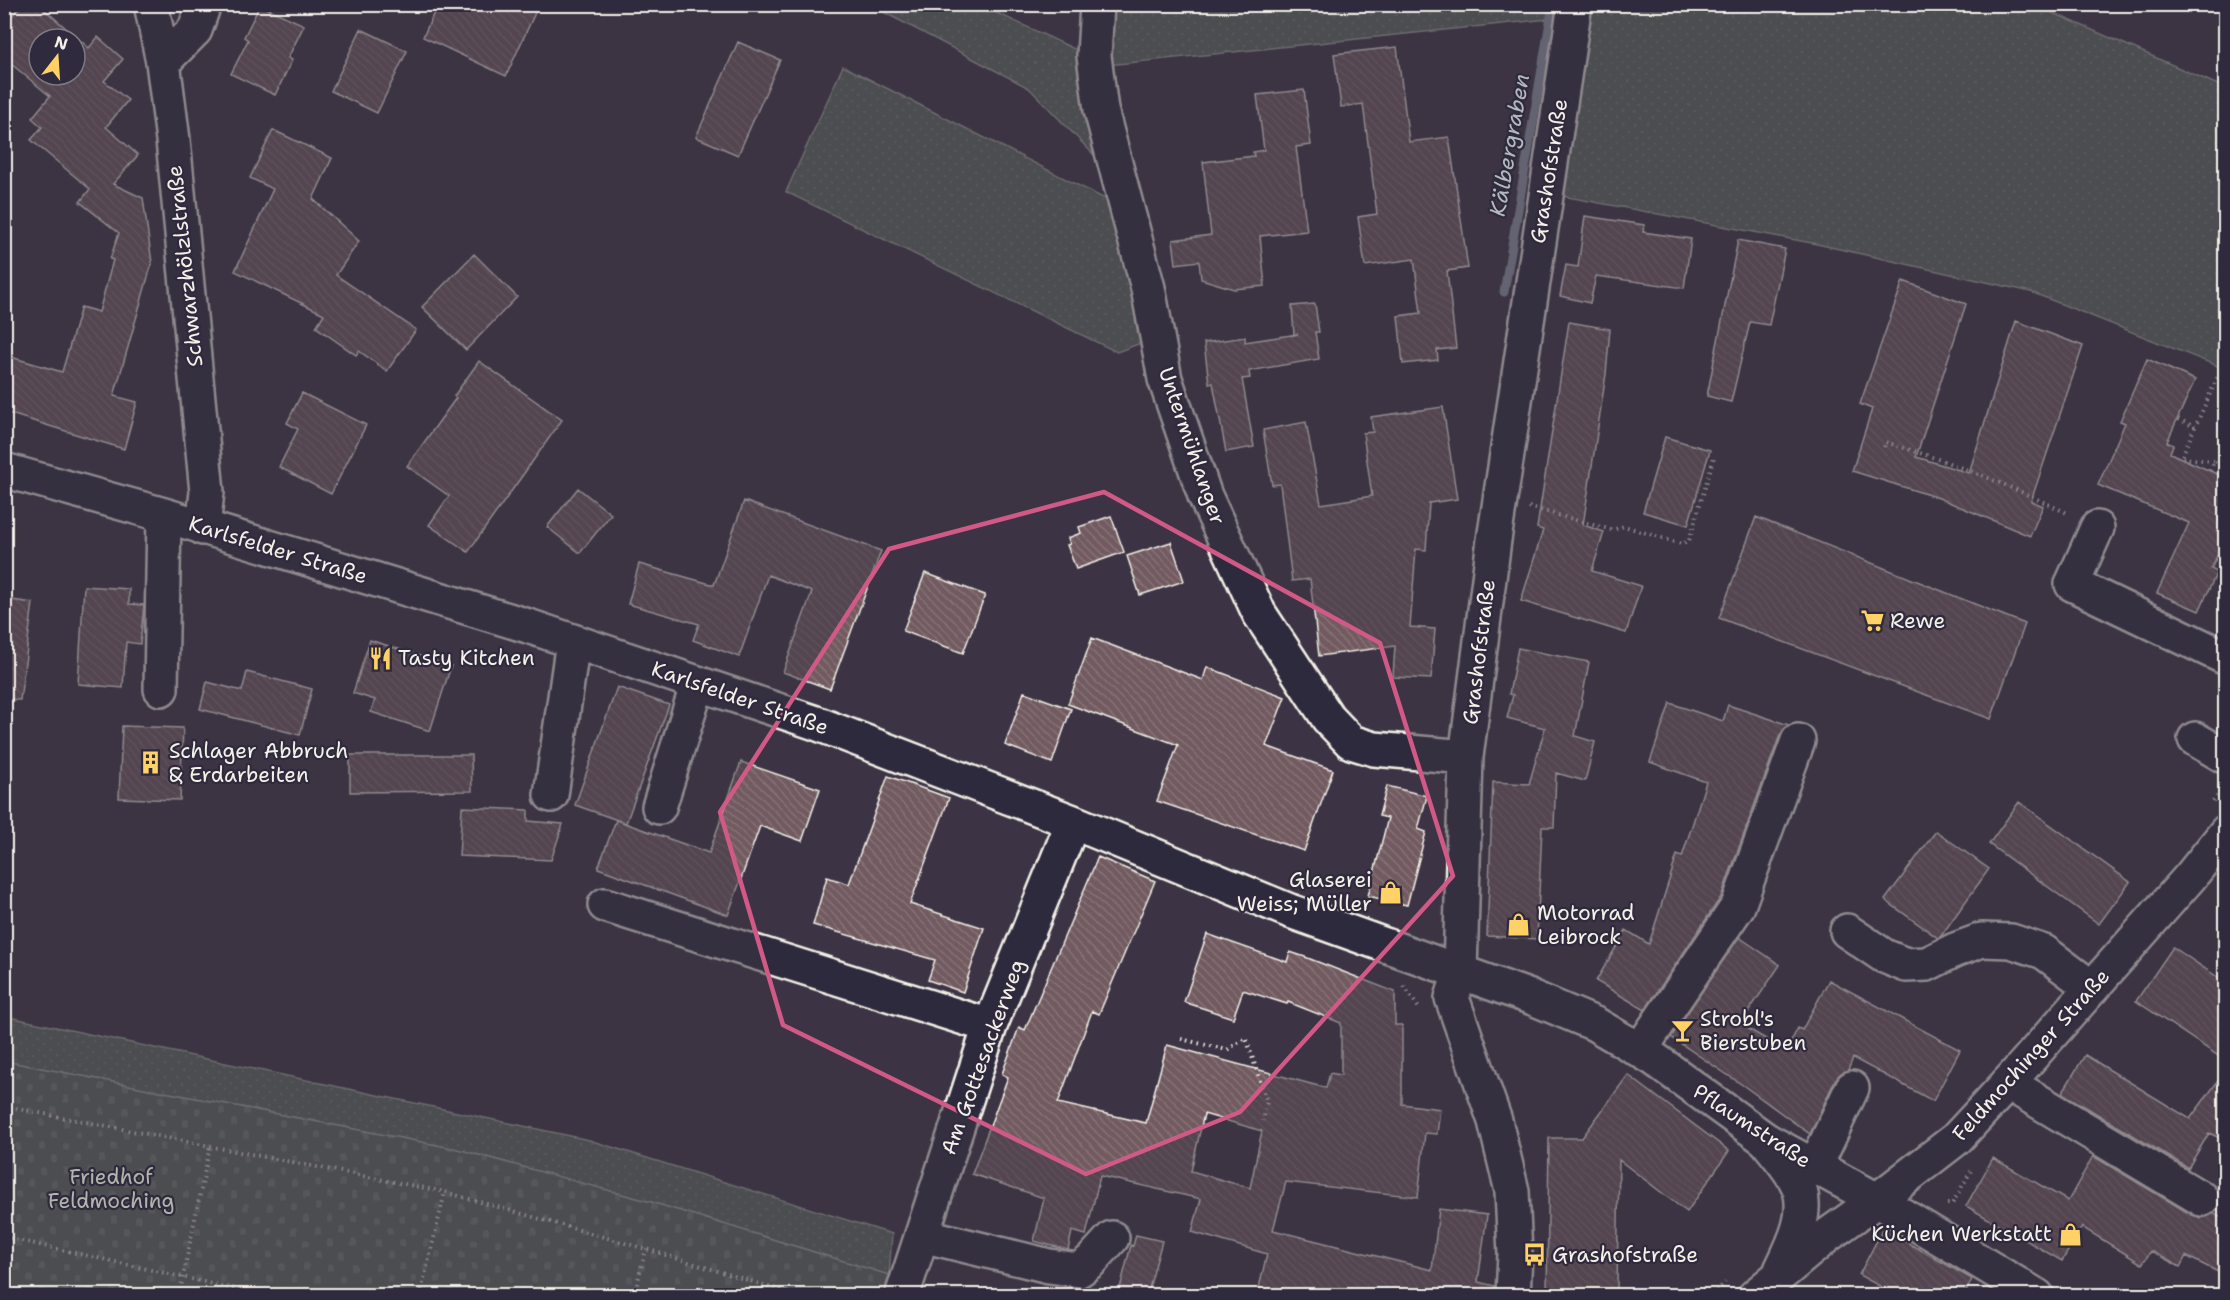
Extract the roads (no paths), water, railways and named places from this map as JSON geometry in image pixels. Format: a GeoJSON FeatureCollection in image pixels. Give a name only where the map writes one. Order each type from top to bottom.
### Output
{"type":"FeatureCollection","features":[{"type":"Feature","properties":{"kind":"street","name":"Schwarzhölzlstraße"},"geometry":{"type":"LineString","coordinates":[[151,4],[163,62],[173,140],[207,492],[203,528]]}},
{"type":"Feature","properties":{"kind":"street"},"geometry":{"type":"LineString","coordinates":[[163,62],[195,30],[204,4]]}},
{"type":"Feature","properties":{"kind":"street","name":"Untermühlanger"},"geometry":{"type":"LineString","coordinates":[[1097,4],[1094,56],[1101,110],[1148,288],[1165,379],[1205,496],[1258,613],[1328,718],[1351,742],[1374,749],[1466,757]]}},
{"type":"Feature","properties":{"kind":"street","name":"Grashofstraße"},"geometry":{"type":"LineString","coordinates":[[1513,1296],[1515,1254],[1512,1191],[1495,1120],[1452,998],[1460,972],[1466,757],[1500,498],[1575,4]]}},
{"type":"Feature","properties":{"kind":"street","name":"Karlsfelder Straße"},"geometry":{"type":"LineString","coordinates":[[4,470],[164,515],[528,626],[816,723],[1072,822],[1290,911],[1460,972]]}},
{"type":"Feature","properties":{"kind":"street"},"geometry":{"type":"LineString","coordinates":[[161,689],[164,515]]}},
{"type":"Feature","properties":{"kind":"street"},"geometry":{"type":"LineString","coordinates":[[2097,528],[2072,584],[2226,658]]}},
{"type":"Feature","properties":{"kind":"street"},"geometry":{"type":"LineString","coordinates":[[551,795],[573,641]]}},
{"type":"Feature","properties":{"kind":"street"},"geometry":{"type":"LineString","coordinates":[[659,807],[698,683]]}},
{"type":"Feature","properties":{"kind":"street"},"geometry":{"type":"LineString","coordinates":[[2194,739],[2226,757]]}},
{"type":"Feature","properties":{"kind":"street"},"geometry":{"type":"LineString","coordinates":[[1640,1050],[1738,906],[1798,741]]}},
{"type":"Feature","properties":{"kind":"street","name":"Feldmochinger Straße"},"geometry":{"type":"LineString","coordinates":[[1743,1286],[1779,1273],[1956,1139],[2190,877],[2219,818]]}},
{"type":"Feature","properties":{"kind":"street","name":"Am Gottesackerweg"},"geometry":{"type":"LineString","coordinates":[[902,1296],[990,1026],[1072,822]]}},
{"type":"Feature","properties":{"kind":"street"},"geometry":{"type":"LineString","coordinates":[[605,905],[990,1026]]}},
{"type":"Feature","properties":{"kind":"street"},"geometry":{"type":"LineString","coordinates":[[1847,931],[1884,956],[1906,965],[1927,964],[1982,940],[2011,941],[2044,952],[2092,988]]}},
{"type":"Feature","properties":{"kind":"street","name":"Pflaumstraße"},"geometry":{"type":"LineString","coordinates":[[1460,972],[1595,1024],[1640,1050],[1766,1140],[1877,1200],[2037,1296]]}},
{"type":"Feature","properties":{"kind":"street"},"geometry":{"type":"LineString","coordinates":[[2008,1083],[2202,1199]]}},
{"type":"Feature","properties":{"kind":"street"},"geometry":{"type":"LineString","coordinates":[[1815,1167],[1852,1088]]}},
{"type":"Feature","properties":{"kind":"street"},"geometry":{"type":"LineString","coordinates":[[1766,1140],[1800,1189],[1800,1221],[1792,1248],[1779,1273]]}},
{"type":"Feature","properties":{"kind":"street"},"geometry":{"type":"LineString","coordinates":[[922,1235],[1049,1266],[1078,1270],[1091,1261],[1112,1238]]}},
{"type":"Feature","properties":{"kind":"waterway","name":"Kälbergraben"},"geometry":{"type":"LineString","coordinates":[[1504,292],[1553,4]]}},
{"type":"Feature","properties":{"kind":"place","name":"Rewe"},"geometry":{"type":"Point","coordinates":[1872,621]}},
{"type":"Feature","properties":{"kind":"place","name":"Tasty Kitchen"},"geometry":{"type":"Point","coordinates":[380,658]}},
{"type":"Feature","properties":{"kind":"place","name":"Schlager Abbruch & Erdarbeiten"},"geometry":{"type":"Point","coordinates":[151,763]}},
{"type":"Feature","properties":{"kind":"place","name":"Glaserei Weiss; Müller"},"geometry":{"type":"Point","coordinates":[1390,892]}},
{"type":"Feature","properties":{"kind":"place","name":"Motorrad Leibrock"},"geometry":{"type":"Point","coordinates":[1519,925]}},
{"type":"Feature","properties":{"kind":"place","name":"Strobl's Bierstuben"},"geometry":{"type":"Point","coordinates":[1682,1031]}},
{"type":"Feature","properties":{"kind":"place","name":"Küchen Werkstatt"},"geometry":{"type":"Point","coordinates":[2070,1234]}},
{"type":"Feature","properties":{"kind":"place","name":"Grashofstraße"},"geometry":{"type":"Point","coordinates":[1534,1255]}},
{"type":"Feature","properties":{"kind":"park label","name":"Friedhof Feldmoching"},"geometry":{"type":"Point","coordinates":[111,1189]}}]}
